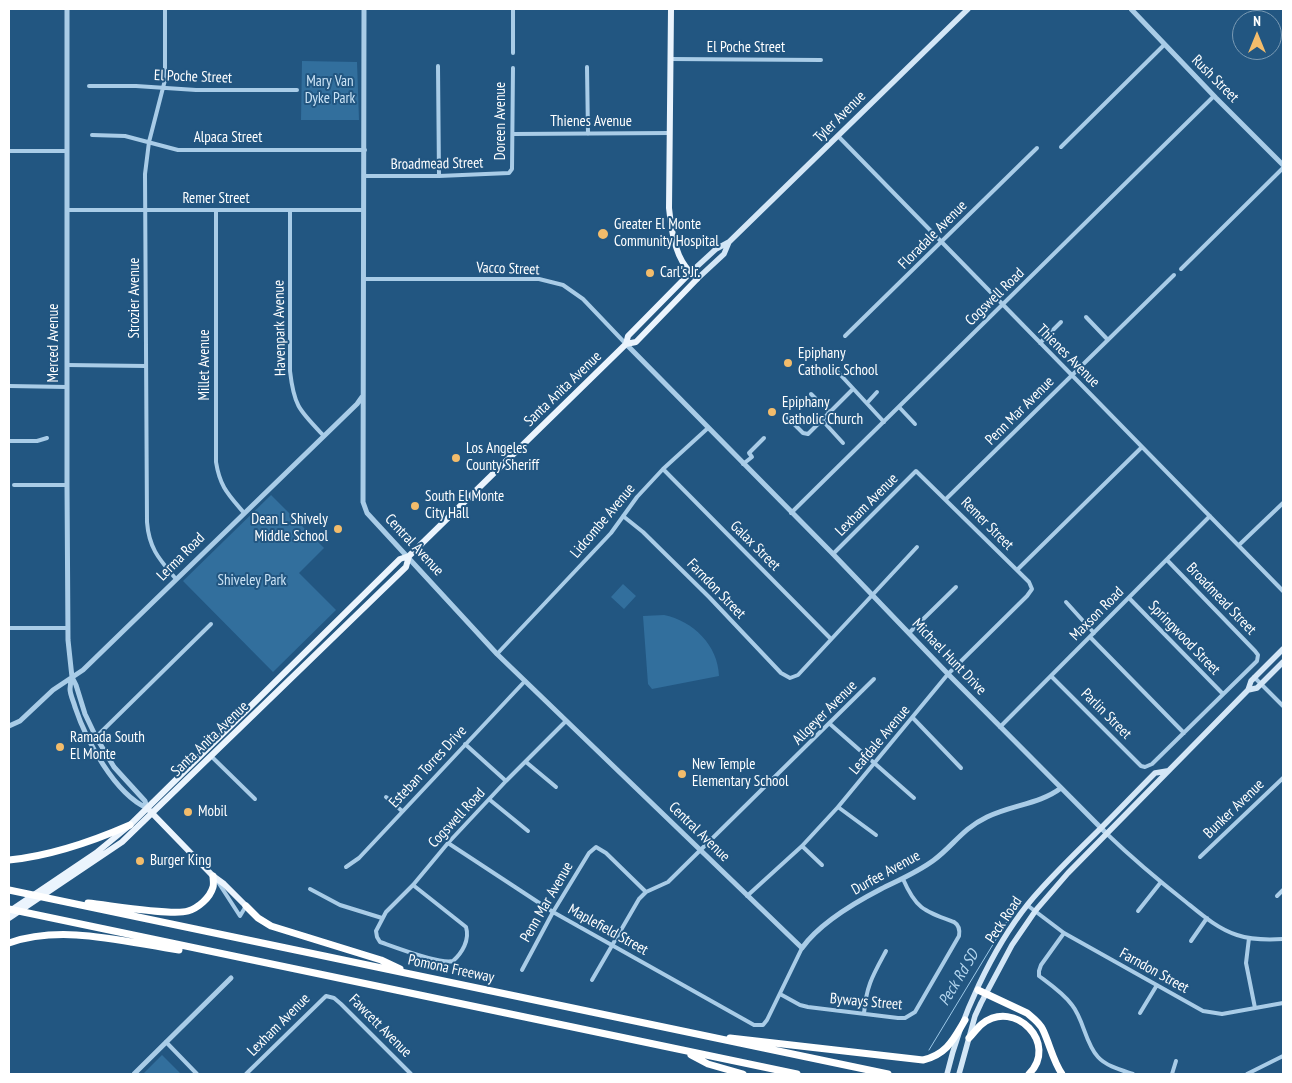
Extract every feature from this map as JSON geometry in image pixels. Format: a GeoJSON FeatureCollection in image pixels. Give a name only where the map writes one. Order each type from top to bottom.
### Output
{"type":"FeatureCollection","features":[{"type":"Feature","properties":{"kind":"highway"},"geometry":{"type":"LineString","coordinates":[[9,860],[58,851],[106,836],[130,826]]}},
{"type":"Feature","properties":{"kind":"highway"},"geometry":{"type":"LineString","coordinates":[[43,897],[169,912],[187,912],[198,906],[208,896],[213,888],[213,876]]}},
{"type":"Feature","properties":{"kind":"highway","name":"Pomona Freeway"},"geometry":{"type":"LineString","coordinates":[[9,890],[888,1074]]}},
{"type":"Feature","properties":{"kind":"highway"},"geometry":{"type":"LineString","coordinates":[[246,906],[258,918],[271,926],[381,960],[409,974]]}},
{"type":"Feature","properties":{"kind":"highway"},"geometry":{"type":"LineString","coordinates":[[9,911],[28,913],[797,1074]]}},
{"type":"Feature","properties":{"kind":"highway"},"geometry":{"type":"LineString","coordinates":[[9,943],[31,936],[64,934],[246,960]]}},
{"type":"Feature","properties":{"kind":"highway"},"geometry":{"type":"LineString","coordinates":[[978,990],[1027,1013],[1039,1024],[1043,1029],[1055,1062],[1062,1074]]}},
{"type":"Feature","properties":{"kind":"highway"},"geometry":{"type":"LineString","coordinates":[[969,1038],[981,1025],[994,1018],[1004,1016],[1021,1021],[1029,1026],[1039,1046],[1037,1061],[1034,1069],[1029,1074]]}},
{"type":"Feature","properties":{"kind":"highway"},"geometry":{"type":"LineString","coordinates":[[682,1032],[923,1060],[933,1057],[947,1048],[965,1020]]}},
{"type":"Feature","properties":{"kind":"highway"},"geometry":{"type":"LineString","coordinates":[[685,1051],[708,1064],[743,1074]]}},
{"type":"Feature","properties":{"kind":"main road"},"geometry":{"type":"LineString","coordinates":[[671,9],[670,225],[684,265],[697,280]]}},
{"type":"Feature","properties":{"kind":"main road","name":"Tyler Avenue"},"geometry":{"type":"LineString","coordinates":[[692,272],[716,249],[729,242],[968,9]]}},
{"type":"Feature","properties":{"kind":"main road","name":"Tyler Avenue"},"geometry":{"type":"LineString","coordinates":[[697,280],[724,254],[729,242]]}},
{"type":"Feature","properties":{"kind":"main road","name":"Santa Anita Avenue"},"geometry":{"type":"LineString","coordinates":[[9,911],[122,842],[150,810],[260,697],[400,559],[409,556],[626,344],[628,336],[692,272]]}},
{"type":"Feature","properties":{"kind":"main road","name":"Santa Anita Avenue"},"geometry":{"type":"LineString","coordinates":[[626,344],[636,342],[697,280]]}},
{"type":"Feature","properties":{"kind":"main road","name":"Santa Anita Avenue"},"geometry":{"type":"LineString","coordinates":[[9,918],[112,842],[211,756],[406,567],[409,556]]}},
{"type":"Feature","properties":{"kind":"main road"},"geometry":{"type":"LineString","coordinates":[[1107,834],[1248,690],[1254,677],[1283,649]]}},
{"type":"Feature","properties":{"kind":"main road"},"geometry":{"type":"LineString","coordinates":[[1248,690],[1257,688],[1283,662]]}},
{"type":"Feature","properties":{"kind":"main road"},"geometry":{"type":"LineString","coordinates":[[260,697],[265,704]]}},
{"type":"Feature","properties":{"kind":"main road"},"geometry":{"type":"LineString","coordinates":[[1101,828],[1156,773],[1167,771]]}},
{"type":"Feature","properties":{"kind":"main road"},"geometry":{"type":"LineString","coordinates":[[150,810],[213,876],[246,906]]}},
{"type":"Feature","properties":{"kind":"main road","name":"Peck Road"},"geometry":{"type":"LineString","coordinates":[[948,1074],[952,1056],[965,1020],[1003,941],[1027,905],[1059,869],[1101,828]]}},
{"type":"Feature","properties":{"kind":"main road","name":"Peck Road"},"geometry":{"type":"LineString","coordinates":[[959,1074],[976,1016],[985,993],[1012,945],[1036,910],[1068,873],[1107,834]]}},
{"type":"Feature","properties":{"kind":"street","name":"Merced Avenue"},"geometry":{"type":"LineString","coordinates":[[67,9],[67,485],[68,628],[72,677],[70,690],[86,735],[100,760],[119,785],[138,804],[150,810]]}},
{"type":"Feature","properties":{"kind":"street","name":"Strozier Avenue"},"geometry":{"type":"LineString","coordinates":[[165,9],[164,88],[149,142],[146,169],[148,536],[152,549],[176,579]]}},
{"type":"Feature","properties":{"kind":"street","name":"Central Avenue"},"geometry":{"type":"LineString","coordinates":[[364,9],[365,210],[363,396],[364,506],[367,513],[409,556],[497,654],[802,948]]}},
{"type":"Feature","properties":{"kind":"street"},"geometry":{"type":"LineString","coordinates":[[513,9],[513,53]]}},
{"type":"Feature","properties":{"kind":"street","name":"Rush Street"},"geometry":{"type":"LineString","coordinates":[[1130,9],[1283,167]]}},
{"type":"Feature","properties":{"kind":"street"},"geometry":{"type":"LineString","coordinates":[[1061,147],[1164,44]]}},
{"type":"Feature","properties":{"kind":"street","name":"El Poche Street"},"geometry":{"type":"LineString","coordinates":[[670,59],[821,60]]}},
{"type":"Feature","properties":{"kind":"street"},"geometry":{"type":"LineString","coordinates":[[438,66],[439,176]]}},
{"type":"Feature","properties":{"kind":"street"},"geometry":{"type":"LineString","coordinates":[[587,67],[588,134]]}},
{"type":"Feature","properties":{"kind":"street","name":"Doreen Avenue"},"geometry":{"type":"LineString","coordinates":[[509,173],[512,168],[513,68]]}},
{"type":"Feature","properties":{"kind":"street","name":"El Poche Street"},"geometry":{"type":"LineString","coordinates":[[89,86],[297,90]]}},
{"type":"Feature","properties":{"kind":"street","name":"Cogswell Road"},"geometry":{"type":"LineString","coordinates":[[791,512],[1214,96]]}},
{"type":"Feature","properties":{"kind":"street","name":"Thienes Avenue"},"geometry":{"type":"LineString","coordinates":[[513,134],[670,134]]}},
{"type":"Feature","properties":{"kind":"street","name":"Alpaca Street"},"geometry":{"type":"LineString","coordinates":[[92,135],[125,136],[178,150],[365,150]]}},
{"type":"Feature","properties":{"kind":"street","name":"Thienes Avenue"},"geometry":{"type":"LineString","coordinates":[[838,136],[1283,591]]}},
{"type":"Feature","properties":{"kind":"street","name":"Floradale Avenue"},"geometry":{"type":"LineString","coordinates":[[845,336],[1037,148]]}},
{"type":"Feature","properties":{"kind":"street"},"geometry":{"type":"LineString","coordinates":[[9,151],[67,151]]}},
{"type":"Feature","properties":{"kind":"street"},"geometry":{"type":"LineString","coordinates":[[1181,269],[1283,167]]}},
{"type":"Feature","properties":{"kind":"street","name":"Broadmead Street"},"geometry":{"type":"LineString","coordinates":[[365,176],[439,176],[509,173]]}},
{"type":"Feature","properties":{"kind":"street","name":"Remer Street"},"geometry":{"type":"LineString","coordinates":[[67,210],[365,210]]}},
{"type":"Feature","properties":{"kind":"street","name":"Millet Avenue"},"geometry":{"type":"LineString","coordinates":[[216,210],[216,462],[224,489],[244,512]]}},
{"type":"Feature","properties":{"kind":"street","name":"Havenpark Avenue"},"geometry":{"type":"LineString","coordinates":[[290,210],[290,370],[292,393],[298,407],[323,436]]}},
{"type":"Feature","properties":{"kind":"street","name":"Penn Mar Avenue"},"geometry":{"type":"LineString","coordinates":[[946,499],[1174,275]]}},
{"type":"Feature","properties":{"kind":"street","name":"Vacco Street"},"geometry":{"type":"LineString","coordinates":[[364,279],[539,279],[563,285],[581,298],[626,344]]}},
{"type":"Feature","properties":{"kind":"street"},"geometry":{"type":"LineString","coordinates":[[1086,316],[1108,340]]}},
{"type":"Feature","properties":{"kind":"street"},"geometry":{"type":"LineString","coordinates":[[1040,343],[1061,322]]}},
{"type":"Feature","properties":{"kind":"street","name":"Michael Hunt Drive"},"geometry":{"type":"LineString","coordinates":[[626,344],[1107,834],[1161,882],[1206,918],[1227,931],[1249,938],[1283,940]]}},
{"type":"Feature","properties":{"kind":"street"},"geometry":{"type":"LineString","coordinates":[[67,365],[146,366]]}},
{"type":"Feature","properties":{"kind":"street"},"geometry":{"type":"LineString","coordinates":[[836,370],[884,422]]}},
{"type":"Feature","properties":{"kind":"street"},"geometry":{"type":"LineString","coordinates":[[9,386],[67,387]]}},
{"type":"Feature","properties":{"kind":"street"},"geometry":{"type":"LineString","coordinates":[[788,418],[803,433],[808,434],[854,389]]}},
{"type":"Feature","properties":{"kind":"street"},"geometry":{"type":"LineString","coordinates":[[867,403],[877,392]]}},
{"type":"Feature","properties":{"kind":"street"},"geometry":{"type":"LineString","coordinates":[[811,394],[830,413]]}},
{"type":"Feature","properties":{"kind":"street","name":"Lerma Road"},"geometry":{"type":"LineString","coordinates":[[9,726],[20,721],[53,690],[83,670],[357,404],[363,396]]}},
{"type":"Feature","properties":{"kind":"street"},"geometry":{"type":"LineString","coordinates":[[899,407],[914,424]]}},
{"type":"Feature","properties":{"kind":"street"},"geometry":{"type":"LineString","coordinates":[[822,420],[843,443]]}},
{"type":"Feature","properties":{"kind":"street","name":"Lidcombe Avenue"},"geometry":{"type":"LineString","coordinates":[[497,654],[612,533],[637,496],[663,469],[708,428]]}},
{"type":"Feature","properties":{"kind":"street"},"geometry":{"type":"LineString","coordinates":[[9,441],[37,441],[47,438]]}},
{"type":"Feature","properties":{"kind":"street"},"geometry":{"type":"LineString","coordinates":[[743,464],[752,457],[749,453],[764,438]]}},
{"type":"Feature","properties":{"kind":"street"},"geometry":{"type":"LineString","coordinates":[[1017,570],[1142,447]]}},
{"type":"Feature","properties":{"kind":"street","name":"Galax Street"},"geometry":{"type":"LineString","coordinates":[[663,469],[832,640]]}},
{"type":"Feature","properties":{"kind":"street","name":"Remer Street"},"geometry":{"type":"LineString","coordinates":[[916,471],[1029,582],[1032,588],[1027,596]]}},
{"type":"Feature","properties":{"kind":"street","name":"Lexham Avenue"},"geometry":{"type":"LineString","coordinates":[[832,554],[916,471]]}},
{"type":"Feature","properties":{"kind":"street"},"geometry":{"type":"LineString","coordinates":[[14,485],[67,485]]}},
{"type":"Feature","properties":{"kind":"street"},"geometry":{"type":"LineString","coordinates":[[1239,545],[1283,503]]}},
{"type":"Feature","properties":{"kind":"street","name":"Farndon Street"},"geometry":{"type":"LineString","coordinates":[[623,516],[643,532],[709,597],[781,673],[790,678],[798,676],[832,640]]}},
{"type":"Feature","properties":{"kind":"street","name":"Maxson Road"},"geometry":{"type":"LineString","coordinates":[[1000,727],[1210,516]]}},
{"type":"Feature","properties":{"kind":"street"},"geometry":{"type":"LineString","coordinates":[[832,640],[918,547]]}},
{"type":"Feature","properties":{"kind":"street","name":"Broadmead Street"},"geometry":{"type":"LineString","coordinates":[[1166,560],[1258,655],[1257,661],[1223,694]]}},
{"type":"Feature","properties":{"kind":"street"},"geometry":{"type":"LineString","coordinates":[[909,633],[956,587]]}},
{"type":"Feature","properties":{"kind":"street","name":"Leafdale Avenue"},"geometry":{"type":"LineString","coordinates":[[748,896],[802,846],[838,807],[948,674],[1027,596]]}},
{"type":"Feature","properties":{"kind":"street","name":"Springwood Street"},"geometry":{"type":"LineString","coordinates":[[1128,598],[1223,694]]}},
{"type":"Feature","properties":{"kind":"street"},"geometry":{"type":"LineString","coordinates":[[1066,602],[1094,633]]}},
{"type":"Feature","properties":{"kind":"street"},"geometry":{"type":"LineString","coordinates":[[96,737],[211,624]]}},
{"type":"Feature","properties":{"kind":"street"},"geometry":{"type":"LineString","coordinates":[[9,628],[68,628]]}},
{"type":"Feature","properties":{"kind":"street"},"geometry":{"type":"LineString","coordinates":[[1090,637],[1184,732],[1223,694]]}},
{"type":"Feature","properties":{"kind":"street","name":"Parlin Street"},"geometry":{"type":"LineString","coordinates":[[1051,676],[1141,766],[1145,767],[1152,764],[1184,732]]}},
{"type":"Feature","properties":{"kind":"street","name":"Merced Avenue"},"geometry":{"type":"LineString","coordinates":[[72,677],[96,737],[114,767],[145,801],[150,810]]}},
{"type":"Feature","properties":{"kind":"street"},"geometry":{"type":"LineString","coordinates":[[1254,677],[1283,706]]}},
{"type":"Feature","properties":{"kind":"street","name":"Allgeyer Avenue"},"geometry":{"type":"LineString","coordinates":[[592,980],[639,899],[646,892],[668,882],[874,679]]}},
{"type":"Feature","properties":{"kind":"street","name":"Esteban Torres Drive"},"geometry":{"type":"LineString","coordinates":[[346,867],[359,858],[525,681]]}},
{"type":"Feature","properties":{"kind":"street"},"geometry":{"type":"LineString","coordinates":[[913,718],[961,768]]}},
{"type":"Feature","properties":{"kind":"street","name":"Cogswell Road"},"geometry":{"type":"LineString","coordinates":[[413,885],[466,927],[468,937],[466,944],[456,959],[450,962],[433,959],[380,942],[376,937],[376,931],[386,912],[413,885],[448,843],[566,721]]}},
{"type":"Feature","properties":{"kind":"street"},"geometry":{"type":"LineString","coordinates":[[830,724],[914,798]]}},
{"type":"Feature","properties":{"kind":"street"},"geometry":{"type":"LineString","coordinates":[[465,744],[506,782]]}},
{"type":"Feature","properties":{"kind":"street"},"geometry":{"type":"LineString","coordinates":[[211,756],[256,798]]}},
{"type":"Feature","properties":{"kind":"street"},"geometry":{"type":"LineString","coordinates":[[526,762],[556,787]]}},
{"type":"Feature","properties":{"kind":"street","name":"Bunker Avenue"},"geometry":{"type":"LineString","coordinates":[[1200,857],[1283,778]]}},
{"type":"Feature","properties":{"kind":"street","name":"Durfee Avenue"},"geometry":{"type":"LineString","coordinates":[[763,1025],[802,948],[818,930],[880,889],[903,879],[936,859],[974,823],[1011,806],[1053,794],[1061,788]]}},
{"type":"Feature","properties":{"kind":"street"},"geometry":{"type":"LineString","coordinates":[[129,795],[135,790]]}},
{"type":"Feature","properties":{"kind":"street"},"geometry":{"type":"LineString","coordinates":[[386,797],[402,811]]}},
{"type":"Feature","properties":{"kind":"street"},"geometry":{"type":"LineString","coordinates":[[490,800],[528,831]]}},
{"type":"Feature","properties":{"kind":"street"},"geometry":{"type":"LineString","coordinates":[[838,807],[876,835]]}},
{"type":"Feature","properties":{"kind":"street","name":"Maplefield Street"},"geometry":{"type":"LineString","coordinates":[[448,843],[553,912],[748,1023],[763,1025]]}},
{"type":"Feature","properties":{"kind":"street"},"geometry":{"type":"LineString","coordinates":[[802,846],[822,865]]}},
{"type":"Feature","properties":{"kind":"street","name":"Penn Mar Avenue"},"geometry":{"type":"LineString","coordinates":[[522,970],[553,912],[589,852],[596,847],[606,852],[646,892]]}},
{"type":"Feature","properties":{"kind":"street"},"geometry":{"type":"LineString","coordinates":[[213,876],[240,916],[246,906]]}},
{"type":"Feature","properties":{"kind":"street","name":"Byways Street"},"geometry":{"type":"LineString","coordinates":[[780,994],[800,1005],[808,1007],[905,1018],[915,1012],[959,936],[959,928],[954,922],[920,907],[914,901],[903,879]]}},
{"type":"Feature","properties":{"kind":"street"},"geometry":{"type":"LineString","coordinates":[[1138,911],[1161,882]]}},
{"type":"Feature","properties":{"kind":"street"},"geometry":{"type":"LineString","coordinates":[[310,889],[340,904],[382,918]]}},
{"type":"Feature","properties":{"kind":"street"},"geometry":{"type":"LineString","coordinates":[[1277,896],[1283,890]]}},
{"type":"Feature","properties":{"kind":"street","name":"Farndon Street"},"geometry":{"type":"LineString","coordinates":[[1027,905],[1064,933],[1203,1011],[1213,1014],[1235,1013],[1283,1004]]}},
{"type":"Feature","properties":{"kind":"street"},"geometry":{"type":"LineString","coordinates":[[1190,941],[1206,918]]}},
{"type":"Feature","properties":{"kind":"street"},"geometry":{"type":"LineString","coordinates":[[1064,933],[1041,966],[1040,976],[1063,994],[1073,1005],[1097,1056],[1113,1067],[1133,1074]]}},
{"type":"Feature","properties":{"kind":"street"},"geometry":{"type":"LineString","coordinates":[[1249,938],[1246,964],[1254,1008]]}},
{"type":"Feature","properties":{"kind":"street"},"geometry":{"type":"LineString","coordinates":[[864,1014],[868,986],[886,951]]}},
{"type":"Feature","properties":{"kind":"street"},"geometry":{"type":"LineString","coordinates":[[134,1074],[231,978]]}},
{"type":"Feature","properties":{"kind":"street"},"geometry":{"type":"LineString","coordinates":[[1140,1013],[1157,985]]}},
{"type":"Feature","properties":{"kind":"street","name":"Lexham Avenue"},"geometry":{"type":"LineString","coordinates":[[246,1074],[323,997],[330,997]]}},
{"type":"Feature","properties":{"kind":"street","name":"Fawcett Avenue"},"geometry":{"type":"LineString","coordinates":[[330,997],[341,1004],[411,1074]]}},
{"type":"Feature","properties":{"kind":"street"},"geometry":{"type":"LineString","coordinates":[[166,1042],[197,1074]]}},
{"type":"Feature","properties":{"kind":"street"},"geometry":{"type":"LineString","coordinates":[[1248,1074],[1283,1056]]}},
{"type":"Feature","properties":{"kind":"street"},"geometry":{"type":"LineString","coordinates":[[1172,1074],[1176,1061]]}},
{"type":"Feature","properties":{"kind":"green space","name":"Mary Van Dyke Park"},"geometry":{"type":"Polygon","coordinates":[[[302,61],[357,62],[359,120],[301,120],[302,61]]]}},
{"type":"Feature","properties":{"kind":"green space","name":"Shiveley Park"},"geometry":{"type":"Polygon","coordinates":[[[271,495],[324,548],[299,573],[336,610],[273,672],[183,581],[271,495]]]}},
{"type":"Feature","properties":{"kind":"green space"},"geometry":{"type":"Polygon","coordinates":[[[623,584],[636,596],[624,609],[611,597],[623,584]]]}},
{"type":"Feature","properties":{"kind":"green space"},"geometry":{"type":"Polygon","coordinates":[[[664,615],[685,623],[702,636],[714,654],[719,676],[652,689],[648,684],[643,616],[664,615]]]}},
{"type":"Feature","properties":{"kind":"green space"},"geometry":{"type":"Polygon","coordinates":[[[162,1055],[181,1074],[143,1074],[162,1055]]]}},
{"type":"Feature","properties":{"kind":"waterway","name":"Peck Rd SD"},"geometry":{"type":"LineString","coordinates":[[929,1050],[1009,918]]}},
{"type":"Feature","properties":{"kind":"place","name":"Greater El Monte Community Hospital"},"geometry":{"type":"Point","coordinates":[603,234]}},
{"type":"Feature","properties":{"kind":"place","name":"Carl's Jr."},"geometry":{"type":"Point","coordinates":[650,273]}},
{"type":"Feature","properties":{"kind":"place","name":"Epiphany Catholic School"},"geometry":{"type":"Point","coordinates":[788,363]}},
{"type":"Feature","properties":{"kind":"place","name":"Epiphany Catholic Church"},"geometry":{"type":"Point","coordinates":[772,412]}},
{"type":"Feature","properties":{"kind":"place","name":"Los Angeles County Sheriff"},"geometry":{"type":"Point","coordinates":[456,458]}},
{"type":"Feature","properties":{"kind":"place","name":"South El Monte City Hall"},"geometry":{"type":"Point","coordinates":[415,506]}},
{"type":"Feature","properties":{"kind":"place","name":"Dean L Shively Middle School"},"geometry":{"type":"Point","coordinates":[338,529]}},
{"type":"Feature","properties":{"kind":"place","name":"Ramada South El Monte"},"geometry":{"type":"Point","coordinates":[60,747]}},
{"type":"Feature","properties":{"kind":"place","name":"New Temple Elementary School"},"geometry":{"type":"Point","coordinates":[682,774]}},
{"type":"Feature","properties":{"kind":"place","name":"Mobil"},"geometry":{"type":"Point","coordinates":[188,812]}},
{"type":"Feature","properties":{"kind":"place","name":"Burger King"},"geometry":{"type":"Point","coordinates":[140,861]}}]}
